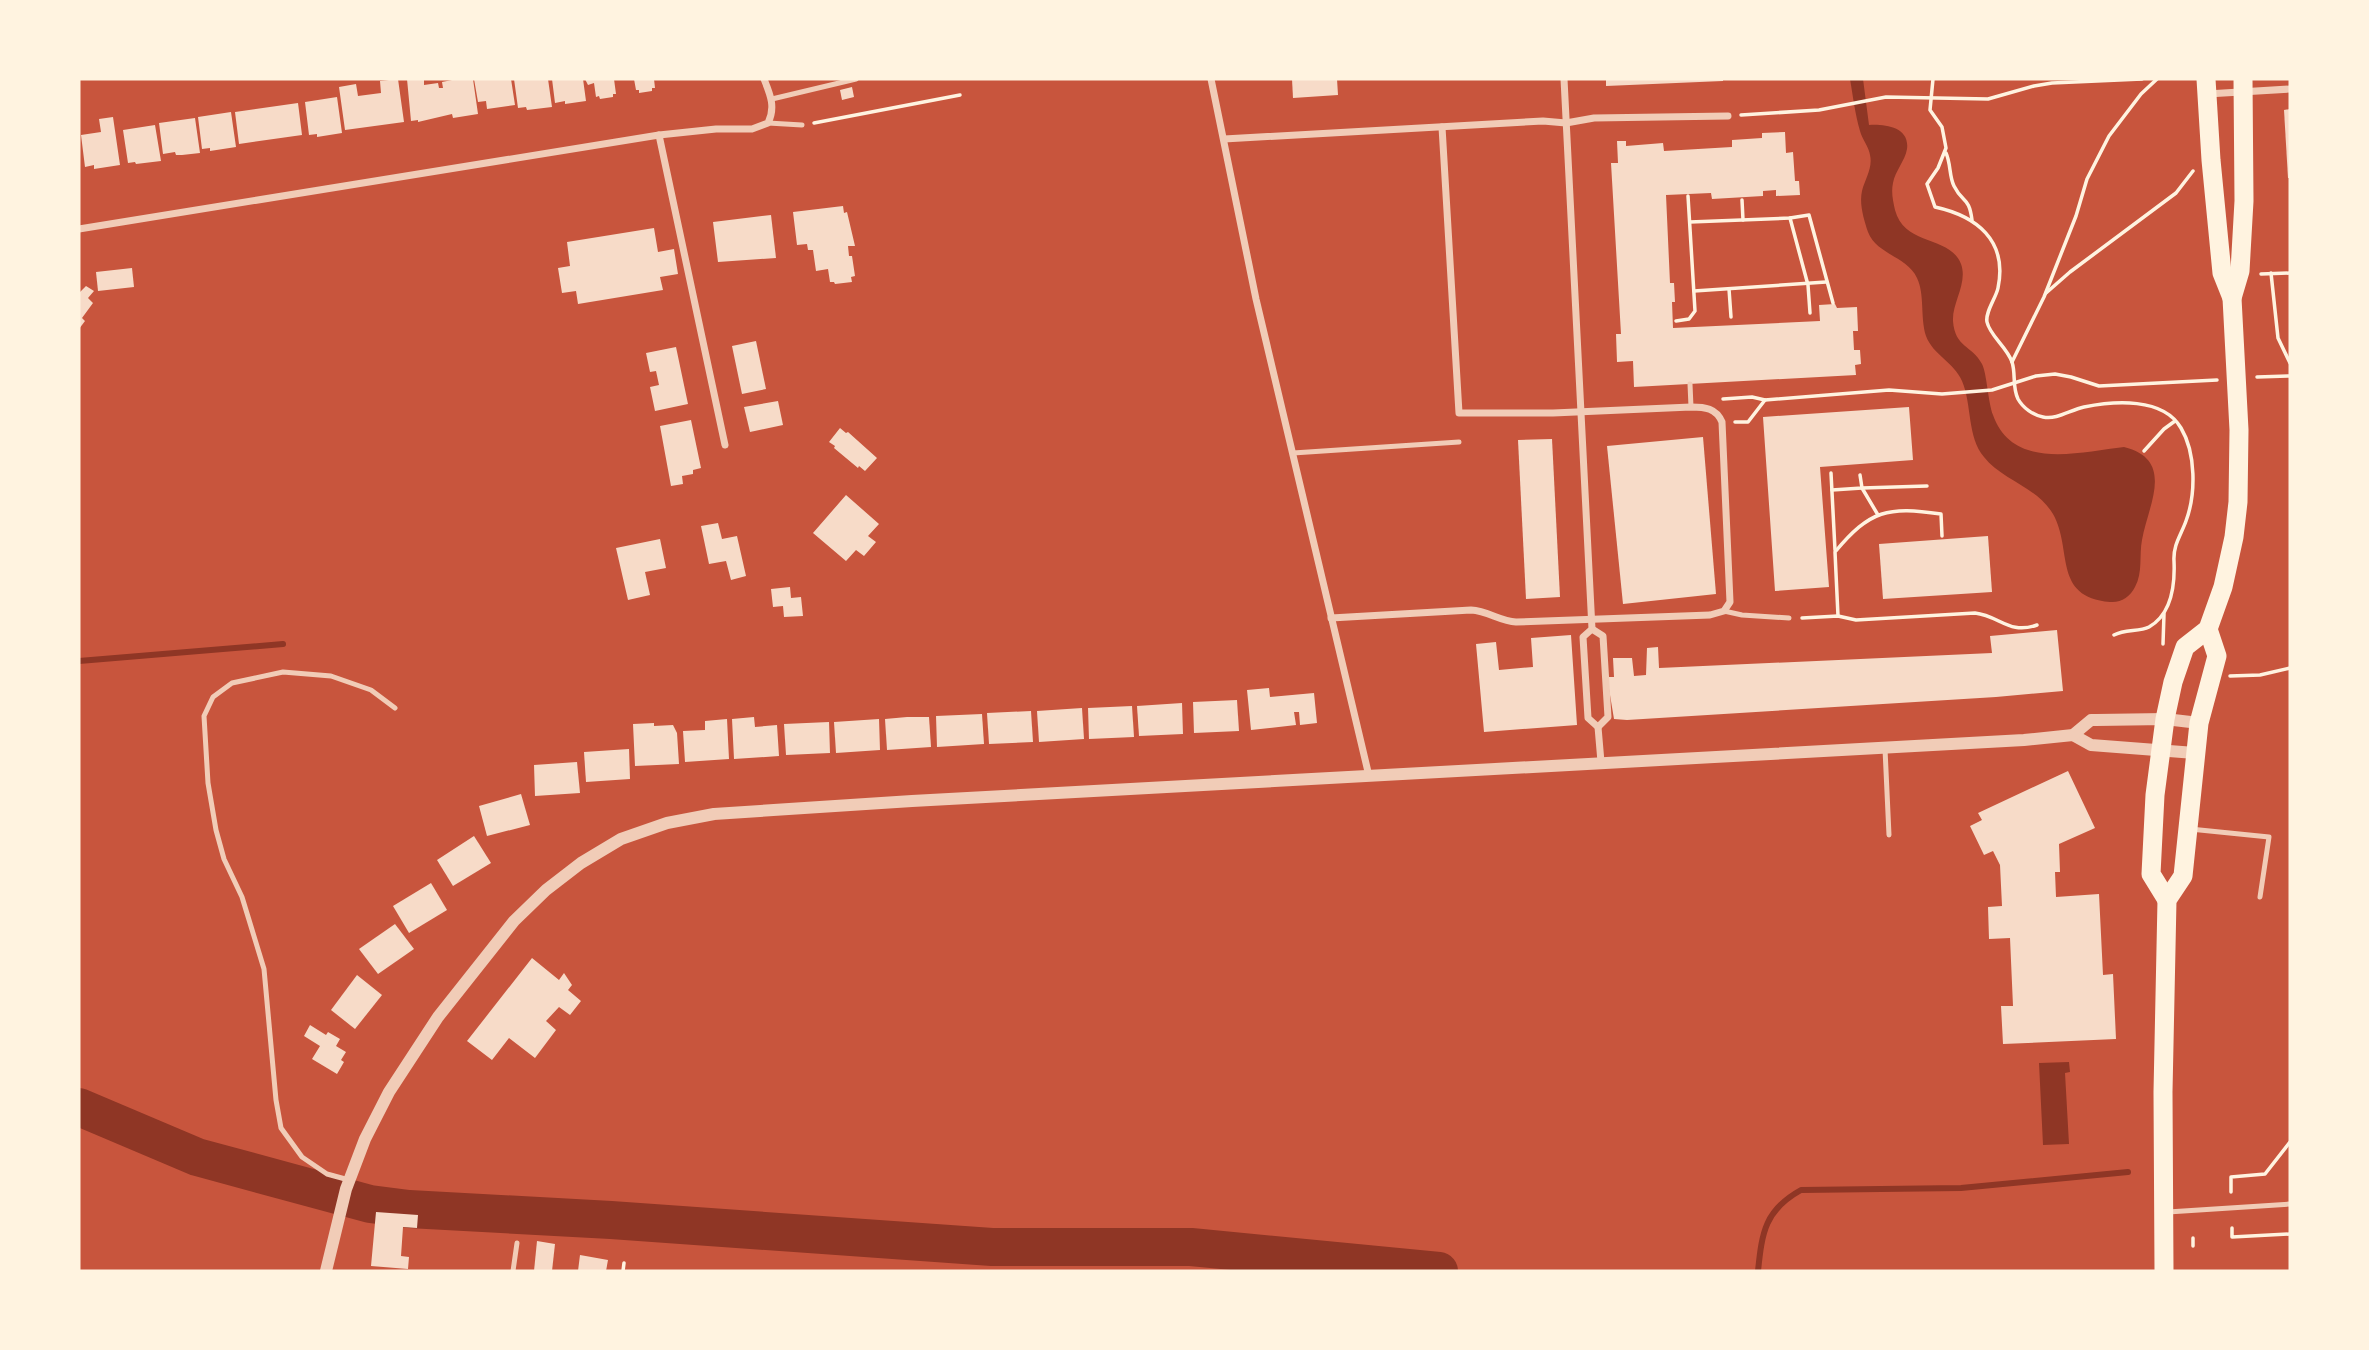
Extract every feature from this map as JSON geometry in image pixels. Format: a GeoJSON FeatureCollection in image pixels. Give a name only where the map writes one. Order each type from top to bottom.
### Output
{"type":"FeatureCollection","features":[{"type":"Feature","properties":{"kind":"highway"},"geometry":{"type":"LineString","coordinates":[[2167,900],[2151,874],[2160,750],[2165,719],[2173,682],[2185,647],[2208,629],[2228,570],[2238,502],[2239,430],[2232,298],[2240,271],[2244,201],[2242,85]]}},
{"type":"Feature","properties":{"kind":"highway"},"geometry":{"type":"LineString","coordinates":[[2207,86],[2222,274],[2232,298]]}},
{"type":"Feature","properties":{"kind":"highway"},"geometry":{"type":"LineString","coordinates":[[2164,1271],[2163,1092],[2167,900],[2183,876],[2199,723],[2217,656],[2208,629]]}},
{"type":"Feature","properties":{"kind":"street"},"geometry":{"type":"LineString","coordinates":[[79,229],[659,135],[716,129],[752,129],[768,123],[773,113],[772,99],[764,79]]}},
{"type":"Feature","properties":{"kind":"street"},"geometry":{"type":"LineString","coordinates":[[1211,79],[1256,299],[1369,776]]}},
{"type":"Feature","properties":{"kind":"street"},"geometry":{"type":"LineString","coordinates":[[1564,79],[1592,629]]}},
{"type":"Feature","properties":{"kind":"street"},"geometry":{"type":"LineString","coordinates":[[2207,86],[2242,85],[2290,89]]}},
{"type":"Feature","properties":{"kind":"street"},"geometry":{"type":"LineString","coordinates":[[1224,139],[1543,121],[1566,123],[1594,118],[1728,116]]}},
{"type":"Feature","properties":{"kind":"street"},"geometry":{"type":"LineString","coordinates":[[1331,618],[1471,610],[1516,622],[1710,615],[1724,611],[1730,602],[1722,422],[1713,410],[1691,407],[1460,413],[1442,127]]}},
{"type":"Feature","properties":{"kind":"street"},"geometry":{"type":"LineString","coordinates":[[659,135],[725,445]]}},
{"type":"Feature","properties":{"kind":"street"},"geometry":{"type":"LineString","coordinates":[[1592,629],[1603,636],[1608,717],[1598,727]]}},
{"type":"Feature","properties":{"kind":"street"},"geometry":{"type":"LineString","coordinates":[[1592,629],[1583,637],[1588,719],[1598,727],[1601,762]]}},
{"type":"Feature","properties":{"kind":"street"},"geometry":{"type":"LineString","coordinates":[[2073,735],[2091,720],[2165,719],[2199,723]]}},
{"type":"Feature","properties":{"kind":"street"},"geometry":{"type":"LineString","coordinates":[[326,1271],[347,1185],[365,1139],[389,1092],[438,1017],[514,921],[545,890],[580,863],[621,839],[667,822],[714,814],[1601,762],[1885,749],[2073,735],[2091,745],[2195,752]]}},
{"type":"Feature","properties":{"kind":"lane"},"geometry":{"type":"LineString","coordinates":[[772,99],[856,79]]}},
{"type":"Feature","properties":{"kind":"lane"},"geometry":{"type":"LineString","coordinates":[[768,123],[802,125]]}},
{"type":"Feature","properties":{"kind":"lane"},"geometry":{"type":"LineString","coordinates":[[1690,384],[1691,407]]}},
{"type":"Feature","properties":{"kind":"lane"},"geometry":{"type":"LineString","coordinates":[[1293,453],[1459,442]]}},
{"type":"Feature","properties":{"kind":"lane"},"geometry":{"type":"LineString","coordinates":[[1724,611],[1789,618]]}},
{"type":"Feature","properties":{"kind":"lane"},"geometry":{"type":"LineString","coordinates":[[347,1185],[302,1157],[281,1128],[264,969],[242,897],[224,859],[216,830],[208,783],[204,716],[213,698],[232,683],[283,672],[331,676],[371,690],[395,708]]}},
{"type":"Feature","properties":{"kind":"lane"},"geometry":{"type":"LineString","coordinates":[[1885,749],[1889,835]]}},
{"type":"Feature","properties":{"kind":"lane"},"geometry":{"type":"LineString","coordinates":[[2187,828],[2269,837],[2260,897]]}},
{"type":"Feature","properties":{"kind":"lane"},"geometry":{"type":"LineString","coordinates":[[2164,1212],[2290,1204]]}},
{"type":"Feature","properties":{"kind":"lane"},"geometry":{"type":"LineString","coordinates":[[513,1271],[517,1242]]}},
{"type":"Feature","properties":{"kind":"path"},"geometry":{"type":"LineString","coordinates":[[1933,79],[1930,110],[1942,127],[1945,152],[1927,184],[1934,207],[1960,213],[1972,220],[1983,230],[1996,250],[2000,274],[1998,287],[1986,317],[1987,325],[2012,362],[2019,400],[2025,408],[2043,417],[2054,417],[2101,405],[2138,404],[2154,407],[2176,421],[2188,443],[2193,468],[2188,515],[2174,550],[2174,585],[2164,614],[2163,648]]}},
{"type":"Feature","properties":{"kind":"path"},"geometry":{"type":"LineString","coordinates":[[1728,116],[1819,110],[1900,96],[1988,99],[2052,83],[2142,79]]}},
{"type":"Feature","properties":{"kind":"path"},"geometry":{"type":"LineString","coordinates":[[2012,362],[2045,295],[2076,216],[2087,179],[2109,136],[2141,94],[2157,79]]}},
{"type":"Feature","properties":{"kind":"path"},"geometry":{"type":"LineString","coordinates":[[802,125],[960,95]]}},
{"type":"Feature","properties":{"kind":"path"},"geometry":{"type":"LineString","coordinates":[[1945,152],[1950,162],[1954,186],[1970,204],[1972,220]]}},
{"type":"Feature","properties":{"kind":"path"},"geometry":{"type":"LineString","coordinates":[[2045,295],[2070,272],[2176,193],[2194,170]]}},
{"type":"Feature","properties":{"kind":"path"},"geometry":{"type":"LineString","coordinates":[[1676,321],[1689,319],[1695,311],[1688,196]]}},
{"type":"Feature","properties":{"kind":"path"},"geometry":{"type":"LineString","coordinates":[[1742,200],[1743,220]]}},
{"type":"Feature","properties":{"kind":"path"},"geometry":{"type":"LineString","coordinates":[[1690,222],[1809,215],[1832,303]]}},
{"type":"Feature","properties":{"kind":"path"},"geometry":{"type":"LineString","coordinates":[[1790,218],[1808,285],[1810,313]]}},
{"type":"Feature","properties":{"kind":"path"},"geometry":{"type":"LineString","coordinates":[[2271,273],[2278,338],[2290,363]]}},
{"type":"Feature","properties":{"kind":"path"},"geometry":{"type":"LineString","coordinates":[[2255,274],[2290,273]]}},
{"type":"Feature","properties":{"kind":"path"},"geometry":{"type":"LineString","coordinates":[[1694,291],[1826,282]]}},
{"type":"Feature","properties":{"kind":"path"},"geometry":{"type":"LineString","coordinates":[[1730,289],[1731,317]]}},
{"type":"Feature","properties":{"kind":"path"},"geometry":{"type":"LineString","coordinates":[[1723,399],[1752,397],[1765,400],[1889,390],[1942,394],[1992,390],[2036,376],[2055,374],[2099,386],[2217,380]]}},
{"type":"Feature","properties":{"kind":"path"},"geometry":{"type":"LineString","coordinates":[[2258,377],[2290,376]]}},
{"type":"Feature","properties":{"kind":"path"},"geometry":{"type":"LineString","coordinates":[[1722,422],[1748,422],[1765,400]]}},
{"type":"Feature","properties":{"kind":"path"},"geometry":{"type":"LineString","coordinates":[[2144,451],[2164,429],[2176,421]]}},
{"type":"Feature","properties":{"kind":"path"},"geometry":{"type":"LineString","coordinates":[[1831,473],[1838,615]]}},
{"type":"Feature","properties":{"kind":"path"},"geometry":{"type":"LineString","coordinates":[[1860,475],[1862,488],[1878,515]]}},
{"type":"Feature","properties":{"kind":"path"},"geometry":{"type":"LineString","coordinates":[[1832,490],[1927,486]]}},
{"type":"Feature","properties":{"kind":"path"},"geometry":{"type":"LineString","coordinates":[[1835,552],[1853,531],[1866,520],[1878,515],[1908,511],[1941,514],[1942,536]]}},
{"type":"Feature","properties":{"kind":"path"},"geometry":{"type":"LineString","coordinates":[[1789,618],[1838,615],[1856,620],[1975,613],[1984,614],[2003,625],[2016,628],[2037,625]]}},
{"type":"Feature","properties":{"kind":"path"},"geometry":{"type":"LineString","coordinates":[[2114,635],[2122,631],[2149,627],[2164,614]]}},
{"type":"Feature","properties":{"kind":"path"},"geometry":{"type":"LineString","coordinates":[[2227,685],[2230,676],[2290,668]]}},
{"type":"Feature","properties":{"kind":"path"},"geometry":{"type":"LineString","coordinates":[[2231,1192],[2231,1177],[2265,1174],[2290,1142]]}},
{"type":"Feature","properties":{"kind":"path"},"geometry":{"type":"LineString","coordinates":[[2232,1228],[2232,1237],[2290,1234]]}},
{"type":"Feature","properties":{"kind":"path"},"geometry":{"type":"LineString","coordinates":[[2193,1238],[2193,1246]]}},
{"type":"Feature","properties":{"kind":"path"},"geometry":{"type":"LineString","coordinates":[[623,1271],[624,1264]]}},
{"type":"Feature","properties":{"kind":"shaded area"},"geometry":{"type":"Polygon","coordinates":[[[1850,79],[1863,79],[1869,125],[1895,128],[1905,136],[1906,153],[1892,186],[1895,210],[1900,222],[1917,236],[1947,249],[1961,264],[1963,278],[1953,314],[1954,330],[1960,341],[1982,364],[1991,409],[2003,433],[2016,444],[2031,451],[2068,454],[2124,447],[2140,453],[2150,462],[2155,485],[2142,540],[2139,576],[2133,591],[2125,599],[2110,602],[2092,598],[2079,591],[2067,569],[2059,528],[2053,514],[2038,497],[1991,465],[1979,449],[1972,430],[1962,381],[1926,336],[1917,278],[1906,265],[1878,246],[1868,232],[1861,196],[1871,160],[1858,125],[1850,79]]]}},
{"type":"Feature","properties":{"kind":"shaded area"},"geometry":{"type":"Polygon","coordinates":[[[2069,1062],[2070,1072],[2065,1073],[2069,1144],[2043,1145],[2039,1063],[2069,1062]]]}},
{"type":"Feature","properties":{"kind":"building"},"geometry":{"type":"Polygon","coordinates":[[[398,79],[404,122],[345,130],[339,87],[356,84],[358,96],[381,93],[380,81],[398,79]]]}},
{"type":"Feature","properties":{"kind":"building"},"geometry":{"type":"Polygon","coordinates":[[[407,79],[424,79],[424,85],[438,83],[439,88],[443,88],[442,82],[473,79],[478,114],[453,118],[452,114],[418,122],[411,121],[407,79]]]}},
{"type":"Feature","properties":{"kind":"building"},"geometry":{"type":"Polygon","coordinates":[[[474,79],[511,79],[515,105],[487,109],[486,101],[478,102],[474,79]]]}},
{"type":"Feature","properties":{"kind":"building"},"geometry":{"type":"Polygon","coordinates":[[[514,79],[548,79],[552,107],[527,110],[526,107],[518,108],[514,79]]]}},
{"type":"Feature","properties":{"kind":"building"},"geometry":{"type":"Polygon","coordinates":[[[552,79],[583,79],[586,101],[555,103],[552,79]]]}},
{"type":"Feature","properties":{"kind":"building"},"geometry":{"type":"Polygon","coordinates":[[[585,79],[614,79],[616,94],[600,99],[599,96],[596,97],[594,83],[588,85],[585,79]]]}},
{"type":"Feature","properties":{"kind":"building"},"geometry":{"type":"Polygon","coordinates":[[[634,79],[654,79],[655,88],[639,93],[634,79]]]}},
{"type":"Feature","properties":{"kind":"building"},"geometry":{"type":"Polygon","coordinates":[[[1292,79],[1337,79],[1338,95],[1293,98],[1292,79]]]}},
{"type":"Feature","properties":{"kind":"building"},"geometry":{"type":"Polygon","coordinates":[[[1606,79],[1723,79],[1723,81],[1606,86],[1606,79]]]}},
{"type":"Feature","properties":{"kind":"building"},"geometry":{"type":"Polygon","coordinates":[[[852,87],[854,97],[842,100],[840,90],[852,87]]]}},
{"type":"Feature","properties":{"kind":"building"},"geometry":{"type":"Polygon","coordinates":[[[337,97],[342,133],[317,137],[317,134],[309,135],[305,102],[337,97]]]}},
{"type":"Feature","properties":{"kind":"building"},"geometry":{"type":"Polygon","coordinates":[[[298,103],[302,135],[239,144],[235,112],[298,103]]]}},
{"type":"Feature","properties":{"kind":"building"},"geometry":{"type":"Polygon","coordinates":[[[2290,109],[2290,178],[2288,178],[2284,110],[2290,109]]]}},
{"type":"Feature","properties":{"kind":"building"},"geometry":{"type":"Polygon","coordinates":[[[231,112],[236,147],[210,151],[210,148],[202,149],[198,117],[231,112]]]}},
{"type":"Feature","properties":{"kind":"building"},"geometry":{"type":"Polygon","coordinates":[[[113,117],[120,165],[94,169],[94,165],[85,167],[81,135],[101,132],[99,119],[113,117]]]}},
{"type":"Feature","properties":{"kind":"building"},"geometry":{"type":"Polygon","coordinates":[[[195,118],[200,153],[163,154],[159,123],[195,118]]]}},
{"type":"Feature","properties":{"kind":"building"},"geometry":{"type":"Polygon","coordinates":[[[155,125],[161,161],[128,163],[123,130],[155,125]]]}},
{"type":"Feature","properties":{"kind":"building"},"geometry":{"type":"Polygon","coordinates":[[[1785,132],[1786,153],[1793,152],[1795,181],[1799,181],[1800,195],[1776,196],[1776,190],[1763,191],[1763,196],[1712,199],[1711,193],[1666,195],[1670,283],[1674,283],[1675,302],[1672,302],[1673,328],[1820,321],[1819,305],[1857,307],[1858,331],[1853,331],[1854,350],[1860,350],[1861,364],[1855,365],[1856,375],[1634,387],[1633,361],[1617,362],[1616,334],[1621,334],[1611,163],[1618,163],[1617,141],[1626,141],[1626,146],[1663,143],[1664,151],[1732,147],[1732,140],[1762,138],[1762,133],[1785,132]]]}},
{"type":"Feature","properties":{"kind":"building"},"geometry":{"type":"Polygon","coordinates":[[[843,206],[844,213],[847,212],[855,246],[848,246],[855,276],[851,277],[852,282],[835,284],[830,282],[828,269],[816,271],[813,250],[808,250],[807,244],[797,245],[793,212],[843,206]]]}},
{"type":"Feature","properties":{"kind":"building"},"geometry":{"type":"Polygon","coordinates":[[[771,215],[776,258],[718,262],[713,222],[771,215]]]}},
{"type":"Feature","properties":{"kind":"building"},"geometry":{"type":"Polygon","coordinates":[[[654,228],[658,252],[674,249],[678,274],[660,277],[663,290],[578,304],[576,291],[562,293],[558,268],[570,266],[567,242],[654,228]]]}},
{"type":"Feature","properties":{"kind":"building"},"geometry":{"type":"Polygon","coordinates":[[[132,268],[134,287],[98,291],[96,272],[132,268]]]}},
{"type":"Feature","properties":{"kind":"building"},"geometry":{"type":"Polygon","coordinates":[[[86,286],[94,291],[88,298],[93,303],[82,318],[85,321],[79,329],[79,293],[86,286]]]}},
{"type":"Feature","properties":{"kind":"building"},"geometry":{"type":"Polygon","coordinates":[[[756,341],[766,389],[742,394],[732,346],[756,341]]]}},
{"type":"Feature","properties":{"kind":"building"},"geometry":{"type":"Polygon","coordinates":[[[676,347],[688,404],[655,411],[650,387],[659,385],[656,371],[650,372],[646,353],[676,347]]]}},
{"type":"Feature","properties":{"kind":"building"},"geometry":{"type":"Polygon","coordinates":[[[778,401],[783,425],[750,432],[744,407],[778,401]]]}},
{"type":"Feature","properties":{"kind":"building"},"geometry":{"type":"Polygon","coordinates":[[[1909,407],[1913,460],[1820,467],[1829,587],[1775,591],[1763,417],[1909,407]]]}},
{"type":"Feature","properties":{"kind":"building"},"geometry":{"type":"Polygon","coordinates":[[[691,420],[701,468],[693,470],[693,474],[682,476],[683,484],[671,486],[660,426],[691,420]]]}},
{"type":"Feature","properties":{"kind":"building"},"geometry":{"type":"Polygon","coordinates":[[[840,428],[877,458],[865,471],[829,442],[840,428]]]}},
{"type":"Feature","properties":{"kind":"building"},"geometry":{"type":"Polygon","coordinates":[[[1703,437],[1716,594],[1623,604],[1607,446],[1703,437]]]}},
{"type":"Feature","properties":{"kind":"building"},"geometry":{"type":"Polygon","coordinates":[[[1552,439],[1560,597],[1526,599],[1518,440],[1552,439]]]}},
{"type":"Feature","properties":{"kind":"building"},"geometry":{"type":"Polygon","coordinates":[[[846,495],[879,524],[868,536],[876,542],[864,556],[856,550],[846,561],[813,533],[846,495]]]}},
{"type":"Feature","properties":{"kind":"building"},"geometry":{"type":"Polygon","coordinates":[[[718,523],[722,539],[737,536],[746,576],[731,580],[726,561],[709,564],[701,526],[718,523]]]}},
{"type":"Feature","properties":{"kind":"building"},"geometry":{"type":"Polygon","coordinates":[[[1988,536],[1992,592],[1883,599],[1879,544],[1988,536]]]}},
{"type":"Feature","properties":{"kind":"building"},"geometry":{"type":"Polygon","coordinates":[[[660,539],[666,568],[645,572],[650,595],[628,600],[616,548],[660,539]]]}},
{"type":"Feature","properties":{"kind":"building"},"geometry":{"type":"Polygon","coordinates":[[[790,587],[791,598],[801,597],[803,616],[784,617],[783,606],[773,607],[771,589],[790,587]]]}},
{"type":"Feature","properties":{"kind":"building"},"geometry":{"type":"Polygon","coordinates":[[[2057,630],[2063,691],[1627,720],[1614,719],[1607,677],[1614,677],[1613,658],[1632,658],[1634,676],[1646,675],[1647,648],[1658,647],[1659,668],[1992,653],[1990,636],[2057,630]]]}},
{"type":"Feature","properties":{"kind":"building"},"geometry":{"type":"Polygon","coordinates":[[[1571,635],[1577,725],[1484,732],[1476,644],[1496,642],[1499,670],[1533,667],[1531,638],[1571,635]]]}},
{"type":"Feature","properties":{"kind":"building"},"geometry":{"type":"Polygon","coordinates":[[[1269,688],[1270,697],[1314,693],[1317,723],[1300,725],[1299,712],[1294,712],[1296,725],[1251,730],[1247,690],[1269,688]]]}},
{"type":"Feature","properties":{"kind":"building"},"geometry":{"type":"Polygon","coordinates":[[[1237,700],[1239,731],[1194,733],[1193,702],[1237,700]]]}},
{"type":"Feature","properties":{"kind":"building"},"geometry":{"type":"Polygon","coordinates":[[[1182,703],[1183,734],[1139,736],[1137,706],[1182,703]]]}},
{"type":"Feature","properties":{"kind":"building"},"geometry":{"type":"Polygon","coordinates":[[[1132,706],[1134,737],[1089,739],[1088,708],[1132,706]]]}},
{"type":"Feature","properties":{"kind":"building"},"geometry":{"type":"Polygon","coordinates":[[[1082,708],[1084,739],[1039,742],[1037,711],[1082,708]]]}},
{"type":"Feature","properties":{"kind":"building"},"geometry":{"type":"Polygon","coordinates":[[[1031,711],[1033,742],[989,744],[987,713],[1031,711]]]}},
{"type":"Feature","properties":{"kind":"building"},"geometry":{"type":"Polygon","coordinates":[[[982,714],[984,744],[937,747],[936,716],[982,714]]]}},
{"type":"Feature","properties":{"kind":"building"},"geometry":{"type":"Polygon","coordinates":[[[754,717],[755,727],[777,725],[779,756],[734,759],[732,719],[754,717]]]}},
{"type":"Feature","properties":{"kind":"building"},"geometry":{"type":"Polygon","coordinates":[[[929,717],[931,747],[887,750],[885,719],[929,717]]]}},
{"type":"Feature","properties":{"kind":"building"},"geometry":{"type":"Polygon","coordinates":[[[727,719],[729,759],[685,762],[683,731],[705,730],[705,721],[727,719]]]}},
{"type":"Feature","properties":{"kind":"building"},"geometry":{"type":"Polygon","coordinates":[[[879,719],[880,750],[836,753],[834,722],[879,719]]]}},
{"type":"Feature","properties":{"kind":"building"},"geometry":{"type":"Polygon","coordinates":[[[829,722],[830,753],[786,755],[784,724],[829,722]]]}},
{"type":"Feature","properties":{"kind":"building"},"geometry":{"type":"Polygon","coordinates":[[[654,723],[654,726],[673,725],[677,733],[679,764],[635,766],[633,724],[654,723]]]}},
{"type":"Feature","properties":{"kind":"building"},"geometry":{"type":"Polygon","coordinates":[[[629,749],[630,779],[586,782],[584,752],[629,749]]]}},
{"type":"Feature","properties":{"kind":"building"},"geometry":{"type":"Polygon","coordinates":[[[577,762],[580,793],[535,796],[534,765],[577,762]]]}},
{"type":"Feature","properties":{"kind":"building"},"geometry":{"type":"Polygon","coordinates":[[[2068,771],[2095,828],[2059,844],[2060,872],[2055,872],[2056,897],[2099,894],[2103,975],[2113,974],[2116,1039],[2003,1044],[2001,1006],[2013,1006],[2010,938],[1989,939],[1988,907],[2002,906],[2000,865],[1993,851],[1984,855],[1970,826],[1982,820],[1978,813],[2068,771]]]}},
{"type":"Feature","properties":{"kind":"building"},"geometry":{"type":"Polygon","coordinates":[[[521,794],[530,825],[487,836],[479,806],[521,794]]]}},
{"type":"Feature","properties":{"kind":"building"},"geometry":{"type":"Polygon","coordinates":[[[474,836],[491,863],[453,886],[437,860],[474,836]]]}},
{"type":"Feature","properties":{"kind":"building"},"geometry":{"type":"Polygon","coordinates":[[[431,883],[447,910],[409,933],[393,906],[431,883]]]}},
{"type":"Feature","properties":{"kind":"building"},"geometry":{"type":"Polygon","coordinates":[[[395,924],[414,949],[378,974],[359,949],[395,924]]]}},
{"type":"Feature","properties":{"kind":"building"},"geometry":{"type":"Polygon","coordinates":[[[532,958],[559,980],[564,973],[572,985],[568,990],[581,1001],[570,1015],[559,1007],[546,1021],[556,1030],[535,1058],[509,1038],[492,1060],[467,1041],[532,958]]]}},
{"type":"Feature","properties":{"kind":"building"},"geometry":{"type":"Polygon","coordinates":[[[357,975],[382,995],[355,1029],[331,1010],[357,975]]]}},
{"type":"Feature","properties":{"kind":"building"},"geometry":{"type":"Polygon","coordinates":[[[310,1025],[326,1035],[328,1032],[340,1039],[336,1046],[346,1052],[337,1074],[312,1059],[320,1046],[304,1036],[310,1025]]]}},
{"type":"Feature","properties":{"kind":"building"},"geometry":{"type":"Polygon","coordinates":[[[376,1212],[418,1215],[417,1228],[403,1227],[401,1256],[409,1257],[408,1269],[371,1266],[376,1212]]]}},
{"type":"Feature","properties":{"kind":"building"},"geometry":{"type":"Polygon","coordinates":[[[537,1241],[555,1244],[552,1271],[534,1271],[537,1241]]]}},
{"type":"Feature","properties":{"kind":"building"},"geometry":{"type":"Polygon","coordinates":[[[580,1255],[608,1260],[606,1271],[578,1271],[580,1255]]]}},
{"type":"Feature","properties":{"kind":"waterway"},"geometry":{"type":"LineString","coordinates":[[79,661],[283,644]]}},
{"type":"Feature","properties":{"kind":"waterway"},"geometry":{"type":"LineString","coordinates":[[79,1107],[197,1157],[370,1204],[409,1209],[611,1220],[992,1247],[1191,1247],[1439,1271]]}},
{"type":"Feature","properties":{"kind":"waterway"},"geometry":{"type":"LineString","coordinates":[[1758,1271],[1761,1245],[1768,1223],[1780,1206],[1801,1190],[1961,1188],[2128,1172]]}}]}
